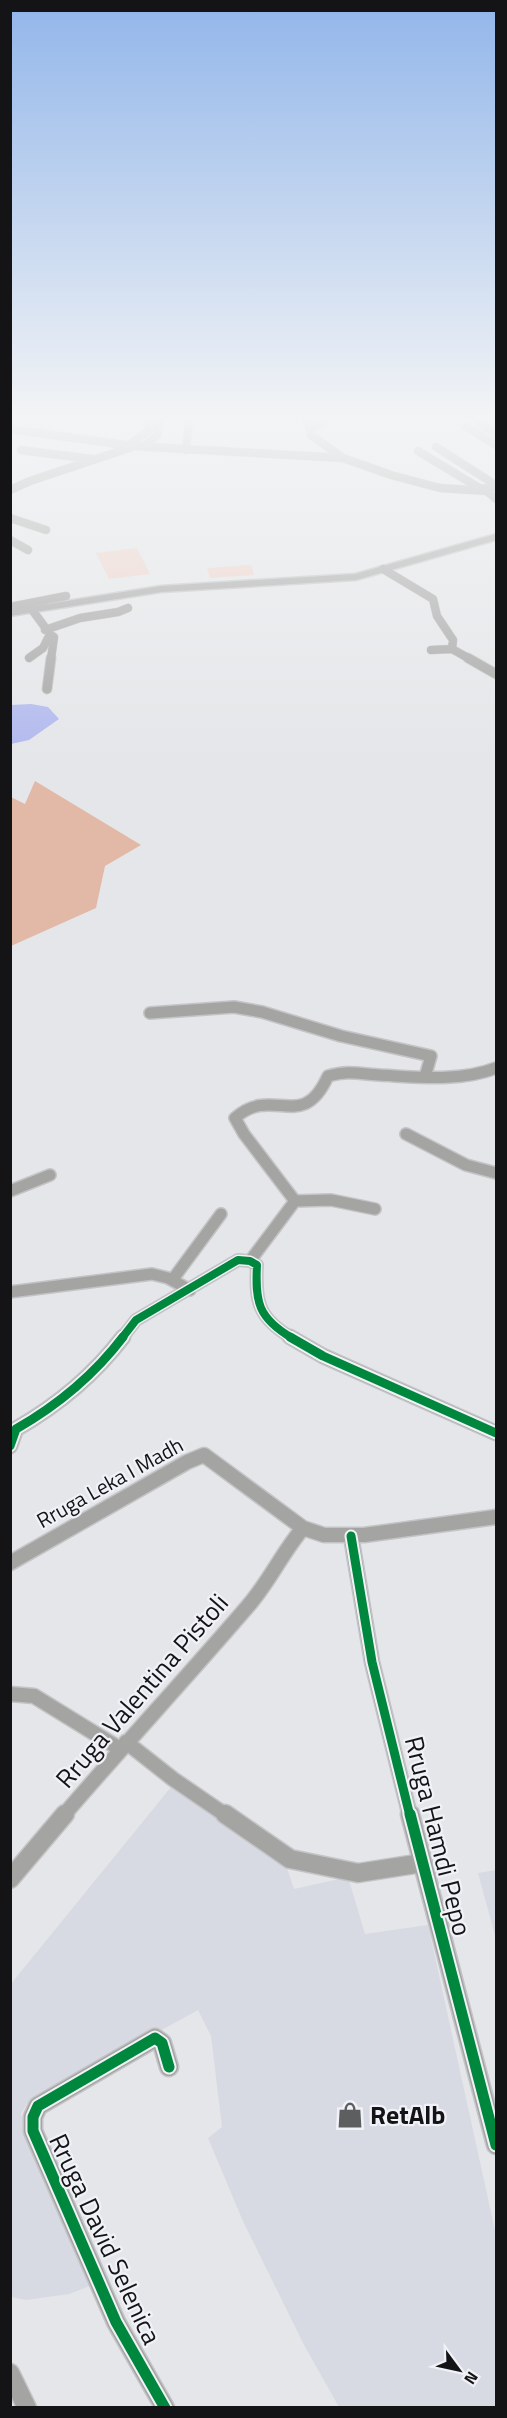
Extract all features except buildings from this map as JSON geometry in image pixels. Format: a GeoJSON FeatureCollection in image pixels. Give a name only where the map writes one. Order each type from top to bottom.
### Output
{"type":"FeatureCollection","features":[{"type":"Feature","properties":{"kind":"street"},"geometry":{"type":"LineString","coordinates":[[10,613],[33,611],[131,592],[194,585],[335,580],[496,537]]}},
{"type":"Feature","properties":{"kind":"street"},"geometry":{"type":"LineString","coordinates":[[10,540],[28,550]]}},
{"type":"Feature","properties":{"kind":"street"},"geometry":{"type":"LineString","coordinates":[[383,569],[433,599],[437,616],[453,640],[452,649]]}},
{"type":"Feature","properties":{"kind":"street"},"geometry":{"type":"LineString","coordinates":[[10,607],[66,596]]}},
{"type":"Feature","properties":{"kind":"street"},"geometry":{"type":"LineString","coordinates":[[30,658],[43,648],[48,632],[80,618],[118,612],[128,608]]}},
{"type":"Feature","properties":{"kind":"street"},"geometry":{"type":"LineString","coordinates":[[33,611],[54,637],[47,689]]}},
{"type":"Feature","properties":{"kind":"street"},"geometry":{"type":"LineString","coordinates":[[431,650],[452,649],[496,674]]}},
{"type":"Feature","properties":{"kind":"street"},"geometry":{"type":"LineString","coordinates":[[150,1012],[234,1007],[262,1012],[341,1036],[431,1056],[425,1077]]}},
{"type":"Feature","properties":{"kind":"street"},"geometry":{"type":"LineString","coordinates":[[295,1201],[244,1134],[235,1118],[243,1108],[257,1103],[300,1106],[309,1103],[318,1097],[328,1076],[347,1071],[425,1077],[475,1076],[496,1068]]}},
{"type":"Feature","properties":{"kind":"street"},"geometry":{"type":"LineString","coordinates":[[406,1134],[466,1165],[496,1173]]}},
{"type":"Feature","properties":{"kind":"street"},"geometry":{"type":"LineString","coordinates":[[10,1191],[50,1175]]}},
{"type":"Feature","properties":{"kind":"street"},"geometry":{"type":"LineString","coordinates":[[295,1201],[331,1200],[375,1209]]}},
{"type":"Feature","properties":{"kind":"street"},"geometry":{"type":"LineString","coordinates":[[250,1261],[295,1201]]}},
{"type":"Feature","properties":{"kind":"street"},"geometry":{"type":"LineString","coordinates":[[173,1279],[221,1214]]}},
{"type":"Feature","properties":{"kind":"street"},"geometry":{"type":"LineString","coordinates":[[10,1446],[16,1429],[51,1409],[79,1385],[111,1353],[136,1320],[238,1260],[250,1261],[257,1265],[256,1289],[262,1313],[279,1331],[323,1356],[496,1433]]}},
{"type":"Feature","properties":{"kind":"street"},"geometry":{"type":"LineString","coordinates":[[10,1293],[65,1288],[91,1280],[152,1274],[173,1279],[190,1290]]}},
{"type":"Feature","properties":{"kind":"street","name":"Rruga Leka I Madh"},"geometry":{"type":"LineString","coordinates":[[10,1563],[187,1462],[204,1455],[303,1528],[324,1535],[351,1536],[496,1517]]}},
{"type":"Feature","properties":{"kind":"street","name":"Rruga Valentina Pistoli"},"geometry":{"type":"LineString","coordinates":[[10,1879],[123,1745],[250,1604],[287,1547],[303,1528]]}},
{"type":"Feature","properties":{"kind":"street","name":"Rruga Hamdi Pepo"},"geometry":{"type":"LineString","coordinates":[[351,1536],[372,1662],[496,2145]]}},
{"type":"Feature","properties":{"kind":"street"},"geometry":{"type":"LineString","coordinates":[[10,1694],[34,1696],[123,1745],[290,1860],[358,1873],[422,1863]]}},
{"type":"Feature","properties":{"kind":"street","name":"Rruga David Selenica"},"geometry":{"type":"LineString","coordinates":[[165,2408],[116,2322],[33,2131],[33,2117],[38,2106],[155,2038],[162,2043],[169,2067]]}},
{"type":"Feature","properties":{"kind":"street"},"geometry":{"type":"LineString","coordinates":[[10,2373],[27,2408]]}},
{"type":"Feature","properties":{"kind":"shaded area"},"geometry":{"type":"Polygon","coordinates":[[[137,548],[150,574],[109,579],[96,553],[137,548]]]}},
{"type":"Feature","properties":{"kind":"shaded area"},"geometry":{"type":"Polygon","coordinates":[[[251,565],[254,575],[210,578],[207,568],[251,565]]]}},
{"type":"Feature","properties":{"kind":"shaded area"},"geometry":{"type":"Polygon","coordinates":[[[35,781],[141,845],[105,866],[96,908],[11,946],[11,797],[25,804],[35,781]]]}},
{"type":"Feature","properties":{"kind":"shaded area"},"geometry":{"type":"Polygon","coordinates":[[[171,1787],[287,1868],[294,1889],[348,1877],[365,1934],[428,1925],[496,2235],[496,2407],[339,2407],[304,2345],[242,2219],[208,2138],[222,2127],[211,2036],[198,2010],[27,2104],[21,2114],[61,2215],[95,2284],[69,2294],[26,2300],[11,2297],[10,1985],[171,1787]]]}},
{"type":"Feature","properties":{"kind":"shaded area"},"geometry":{"type":"Polygon","coordinates":[[[496,1870],[496,1939],[478,1873],[496,1870]]]}},
{"type":"Feature","properties":{"kind":"water"},"geometry":{"type":"Polygon","coordinates":[[[31,704],[48,707],[59,719],[29,740],[11,744],[11,705],[31,704]]]}},
{"type":"Feature","properties":{"kind":"cycle path"},"geometry":{"type":"LineString","coordinates":[[10,1446],[16,1429],[51,1409],[79,1385],[111,1353],[136,1320],[238,1260],[250,1261],[257,1265],[256,1289],[262,1313],[280,1331],[323,1356],[496,1433]]}},
{"type":"Feature","properties":{"kind":"cycle path"},"geometry":{"type":"LineString","coordinates":[[351,1536],[372,1662],[496,2145]]}},
{"type":"Feature","properties":{"kind":"cycle path"},"geometry":{"type":"LineString","coordinates":[[165,2408],[116,2322],[33,2131],[33,2117],[38,2106],[155,2038],[162,2043],[169,2067]]}},
{"type":"Feature","properties":{"kind":"place","name":"RetAlb"},"geometry":{"type":"Point","coordinates":[350,2115]}}]}
